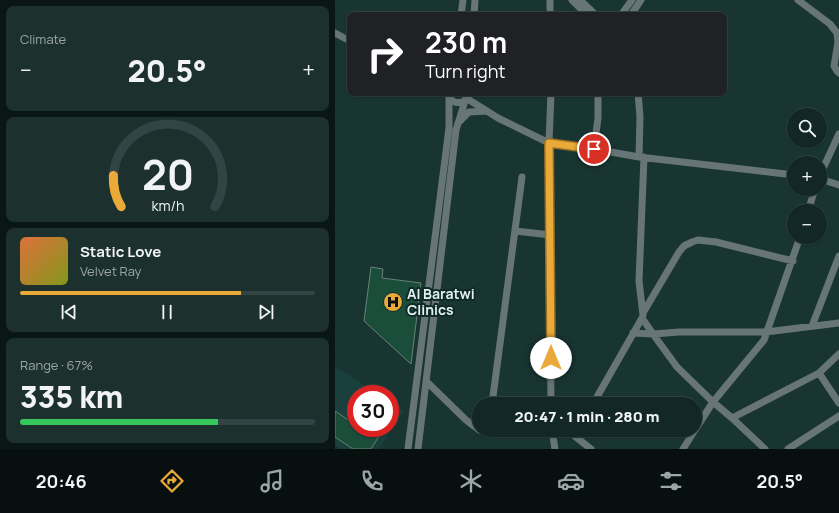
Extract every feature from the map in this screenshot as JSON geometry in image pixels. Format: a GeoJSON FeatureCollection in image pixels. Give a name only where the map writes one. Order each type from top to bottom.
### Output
{"type":"FeatureCollection","features":[{"type":"Feature","properties":{"kind":"street"},"geometry":{"type":"LineString","coordinates":[[461,12],[463,0]]}},
{"type":"Feature","properties":{"kind":"street"},"geometry":{"type":"LineString","coordinates":[[474,12],[475,0]]}},
{"type":"Feature","properties":{"kind":"street"},"geometry":{"type":"LineString","coordinates":[[550,0],[550,12]]}},
{"type":"Feature","properties":{"kind":"street"},"geometry":{"type":"LineString","coordinates":[[572,0],[584,12]]}},
{"type":"Feature","properties":{"kind":"street"},"geometry":{"type":"LineString","coordinates":[[580,0],[593,12]]}},
{"type":"Feature","properties":{"kind":"street"},"geometry":{"type":"LineString","coordinates":[[623,12],[632,0]]}},
{"type":"Feature","properties":{"kind":"street"},"geometry":{"type":"LineString","coordinates":[[633,12],[641,0]]}},
{"type":"Feature","properties":{"kind":"street"},"geometry":{"type":"LineString","coordinates":[[798,0],[834,28],[837,33],[838,42],[834,66],[839,73]]}},
{"type":"Feature","properties":{"kind":"street"},"geometry":{"type":"LineString","coordinates":[[335,33],[347,39]]}},
{"type":"Feature","properties":{"kind":"street"},"geometry":{"type":"LineString","coordinates":[[408,449],[449,128],[449,96]]}},
{"type":"Feature","properties":{"kind":"street"},"geometry":{"type":"LineString","coordinates":[[450,96],[454,102],[461,102],[466,97]]}},
{"type":"Feature","properties":{"kind":"street"},"geometry":{"type":"LineString","coordinates":[[551,96],[549,143],[551,235],[551,397]]}},
{"type":"Feature","properties":{"kind":"street"},"geometry":{"type":"LineString","coordinates":[[594,149],[597,129],[598,96]]}},
{"type":"Feature","properties":{"kind":"street"},"geometry":{"type":"LineString","coordinates":[[638,96],[642,157],[639,281],[643,316],[653,334],[677,367],[765,449]]}},
{"type":"Feature","properties":{"kind":"street"},"geometry":{"type":"LineString","coordinates":[[466,97],[524,132],[549,143],[642,157],[787,174]]}},
{"type":"Feature","properties":{"kind":"street"},"geometry":{"type":"LineString","coordinates":[[418,449],[457,125],[466,97]]}},
{"type":"Feature","properties":{"kind":"street"},"geometry":{"type":"LineString","coordinates":[[457,125],[469,112],[487,111]]}},
{"type":"Feature","properties":{"kind":"street"},"geometry":{"type":"LineString","coordinates":[[827,160],[839,134]]}},
{"type":"Feature","properties":{"kind":"street"},"geometry":{"type":"LineString","coordinates":[[493,397],[522,177]]}},
{"type":"Feature","properties":{"kind":"street"},"geometry":{"type":"LineString","coordinates":[[827,181],[839,185]]}},
{"type":"Feature","properties":{"kind":"street"},"geometry":{"type":"LineString","coordinates":[[515,231],[551,235]]}},
{"type":"Feature","properties":{"kind":"street"},"geometry":{"type":"LineString","coordinates":[[597,397],[679,252],[684,246],[698,240],[716,242],[793,261]]}},
{"type":"Feature","properties":{"kind":"street"},"geometry":{"type":"LineString","coordinates":[[702,419],[713,402],[764,340],[798,244]]}},
{"type":"Feature","properties":{"kind":"street"},"geometry":{"type":"LineString","coordinates":[[812,326],[839,256]]}},
{"type":"Feature","properties":{"kind":"street"},"geometry":{"type":"LineString","coordinates":[[633,333],[766,332],[839,323]]}},
{"type":"Feature","properties":{"kind":"street"},"geometry":{"type":"LineString","coordinates":[[732,418],[819,373],[839,354]]}},
{"type":"Feature","properties":{"kind":"street"},"geometry":{"type":"LineString","coordinates":[[819,373],[839,403]]}},
{"type":"Feature","properties":{"kind":"street"},"geometry":{"type":"LineString","coordinates":[[427,382],[472,425]]}},
{"type":"Feature","properties":{"kind":"street"},"geometry":{"type":"LineString","coordinates":[[788,449],[839,416]]}},
{"type":"Feature","properties":{"kind":"street"},"geometry":{"type":"LineString","coordinates":[[553,437],[555,449]]}},
{"type":"Feature","properties":{"kind":"street"},"geometry":{"type":"LineString","coordinates":[[580,437],[591,449]]}},
{"type":"Feature","properties":{"kind":"street"},"geometry":{"type":"LineString","coordinates":[[683,449],[691,437]]}},
{"type":"Feature","properties":{"kind":"shaded area"},"geometry":{"type":"Polygon","coordinates":[[[335,366],[364,385],[347,385],[347,437],[387,437],[379,449],[341,449],[335,445],[335,366]]]}},
{"type":"Feature","properties":{"kind":"shaded area"},"geometry":{"type":"Polygon","coordinates":[[[399,408],[404,411],[399,419],[399,408]]]}},
{"type":"Feature","properties":{"kind":"building","name":"Al Baratwi Clinics"},"geometry":{"type":"Polygon","coordinates":[[[371,267],[383,269],[382,278],[421,283],[411,364],[364,321],[371,267]]]}},
{"type":"Feature","properties":{"kind":"building"},"geometry":{"type":"Polygon","coordinates":[[[335,411],[347,419],[347,437],[378,437],[371,449],[353,449],[335,437],[335,411]]]}},
{"type":"Feature","properties":{"kind":"place","name":"Al Baratwi Clinics"},"geometry":{"type":"Point","coordinates":[393,302]}},
{"type":"Feature","properties":{"kind":"route"},"geometry":{"type":"LineString","coordinates":[[551,358],[549,143],[594,149]]}}]}
